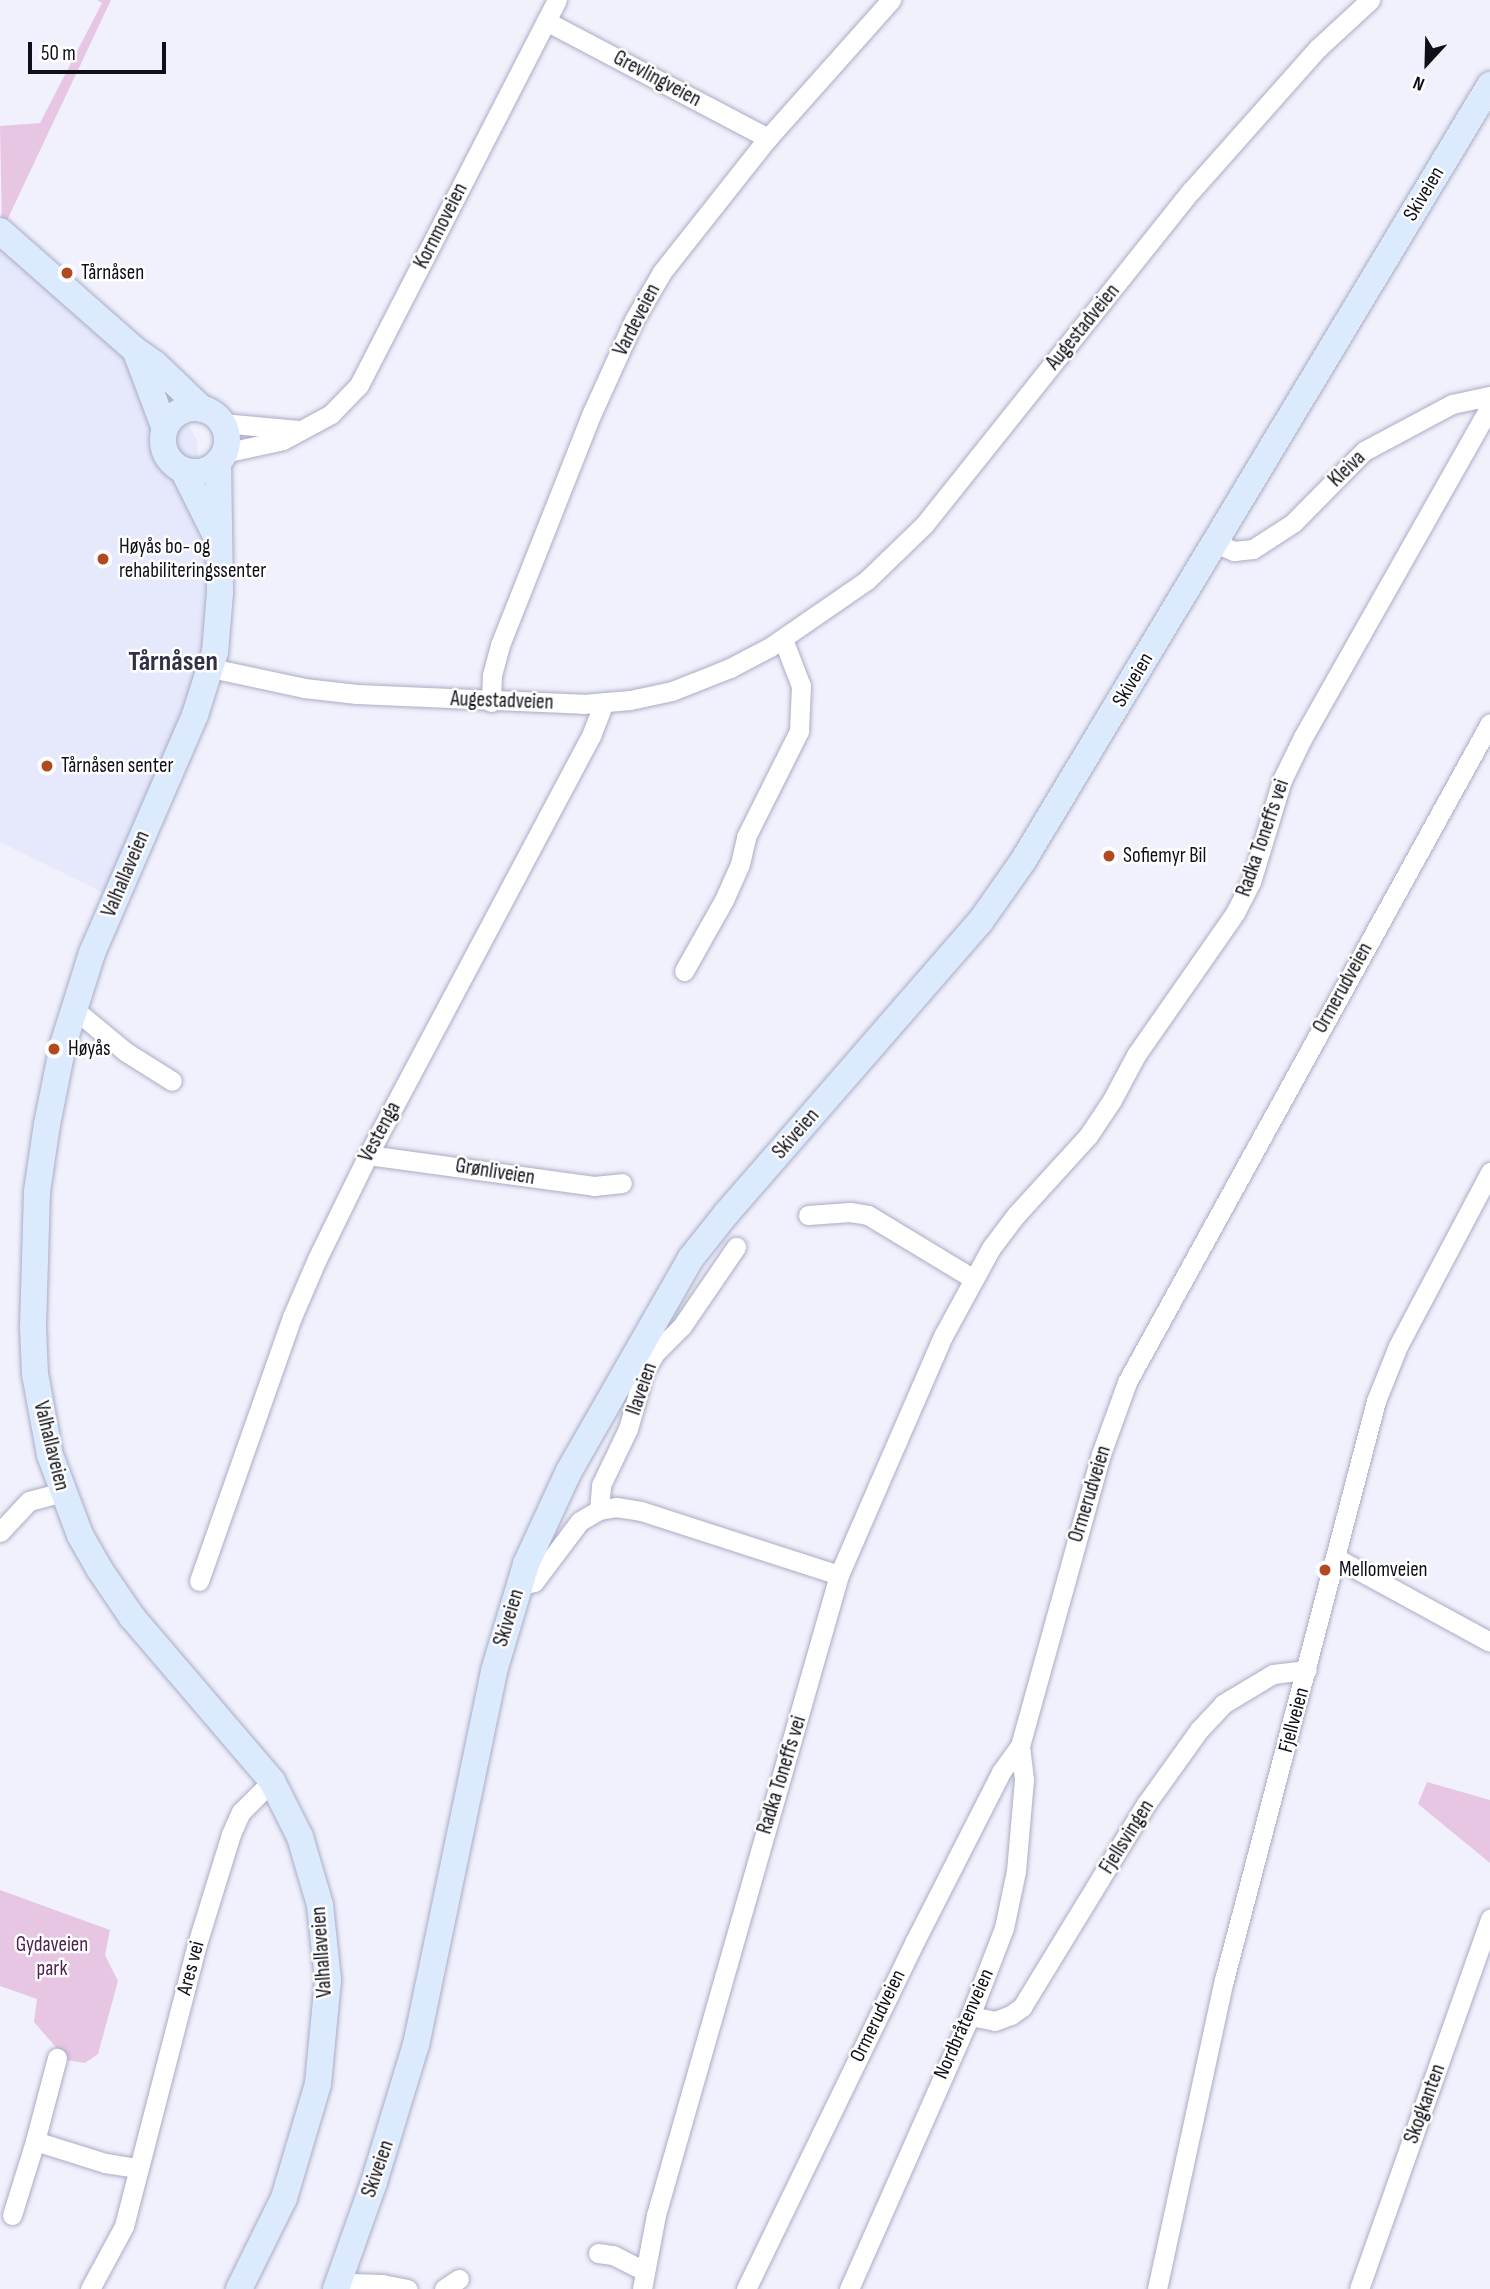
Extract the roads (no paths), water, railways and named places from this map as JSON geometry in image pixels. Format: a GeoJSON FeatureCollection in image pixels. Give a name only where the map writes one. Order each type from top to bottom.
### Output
{"type":"FeatureCollection","features":[{"type":"Feature","properties":{"kind":"street","name":"Kornmoveien"},"geometry":{"type":"LineString","coordinates":[[221,457],[283,440],[331,414],[359,385],[557,0]]}},
{"type":"Feature","properties":{"kind":"street","name":"Vardeveien"},"geometry":{"type":"LineString","coordinates":[[491,702],[492,675],[500,645],[591,415],[634,320],[662,272],[768,138],[891,0]]}},
{"type":"Feature","properties":{"kind":"street","name":"Augestadveien"},"geometry":{"type":"LineString","coordinates":[[211,668],[304,688],[491,702],[604,702],[672,691],[730,668],[783,639],[867,580],[924,525],[1191,191],[1318,48],[1370,0]]}},
{"type":"Feature","properties":{"kind":"street","name":"Grevlingveien"},"geometry":{"type":"LineString","coordinates":[[546,21],[768,138]]}},
{"type":"Feature","properties":{"kind":"street","name":"Skiveien"},"geometry":{"type":"LineString","coordinates":[[337,2289],[374,2182],[416,2045],[494,1671],[519,1586],[569,1471],[660,1307],[691,1258],[726,1214],[980,922],[1052,815],[1490,85]]}},
{"type":"Feature","properties":{"kind":"street"},"geometry":{"type":"LineString","coordinates":[[0,231],[212,416],[227,438],[221,457],[198,472],[183,470],[168,458],[164,449],[164,429],[135,350]]}},
{"type":"Feature","properties":{"kind":"street","name":"Kleiva"},"geometry":{"type":"LineString","coordinates":[[1215,543],[1234,551],[1253,549],[1293,523],[1348,466],[1378,442],[1452,404],[1490,396]]}},
{"type":"Feature","properties":{"kind":"street","name":"Radka Toneffs vei"},"geometry":{"type":"LineString","coordinates":[[643,2280],[656,2215],[839,1575],[865,1510],[972,1278],[1016,1215],[1088,1136],[1136,1055],[1235,913],[1251,882],[1278,791],[1303,737],[1490,406]]}},
{"type":"Feature","properties":{"kind":"street"},"geometry":{"type":"LineString","coordinates":[[164,429],[179,412],[300,430]]}},
{"type":"Feature","properties":{"kind":"street","name":"Valhallaveien"},"geometry":{"type":"LineString","coordinates":[[221,457],[217,538],[219,615],[211,668],[195,715],[92,953],[74,1009],[57,1072],[42,1151],[33,1273],[35,1374],[50,1455],[62,1492],[90,1553],[113,1592],[147,1636],[272,1781],[300,1837],[314,1880],[324,1930],[327,2009],[318,2084],[296,2165],[275,2219],[239,2289]]}},
{"type":"Feature","properties":{"kind":"street","name":"Valhallaveien"},"geometry":{"type":"LineString","coordinates":[[183,470],[217,538]]}},
{"type":"Feature","properties":{"kind":"street"},"geometry":{"type":"LineString","coordinates":[[684,971],[724,900],[740,864],[746,837],[799,731],[801,687],[783,639]]}},
{"type":"Feature","properties":{"kind":"street","name":"Vestenga"},"geometry":{"type":"LineString","coordinates":[[199,1581],[292,1317],[368,1155],[591,736],[604,702]]}},
{"type":"Feature","properties":{"kind":"street","name":"Ormerudveien"},"geometry":{"type":"LineString","coordinates":[[746,2289],[915,1941],[1001,1772],[1020,1746],[1097,1467],[1127,1382],[1490,723]]}},
{"type":"Feature","properties":{"kind":"street"},"geometry":{"type":"LineString","coordinates":[[74,1009],[126,1052],[172,1081]]}},
{"type":"Feature","properties":{"kind":"street","name":"Grønliveien"},"geometry":{"type":"LineString","coordinates":[[368,1155],[594,1186],[622,1183]]}},
{"type":"Feature","properties":{"kind":"street","name":"Fjellveien"},"geometry":{"type":"LineString","coordinates":[[1157,2289],[1224,1980],[1376,1401],[1440,1263],[1490,1172]]}},
{"type":"Feature","properties":{"kind":"street"},"geometry":{"type":"LineString","coordinates":[[808,1215],[850,1212],[869,1215],[972,1278]]}},
{"type":"Feature","properties":{"kind":"street","name":"Ilaveien"},"geometry":{"type":"LineString","coordinates":[[599,1510],[601,1485],[628,1429],[644,1372],[655,1353],[682,1326],[736,1247]]}},
{"type":"Feature","properties":{"kind":"street"},"geometry":{"type":"LineString","coordinates":[[0,1532],[29,1501],[62,1492]]}},
{"type":"Feature","properties":{"kind":"street"},"geometry":{"type":"LineString","coordinates":[[519,1586],[534,1582],[580,1521],[599,1510],[616,1507],[641,1511],[839,1575]]}},
{"type":"Feature","properties":{"kind":"street"},"geometry":{"type":"LineString","coordinates":[[1336,1558],[1490,1642]]}},
{"type":"Feature","properties":{"kind":"street","name":"Fjellsvingen"},"geometry":{"type":"LineString","coordinates":[[970,2015],[995,2021],[1022,2007],[1146,1804],[1199,1730],[1223,1704],[1273,1674],[1307,1670]]}},
{"type":"Feature","properties":{"kind":"street","name":"Nordbråtenveien"},"geometry":{"type":"LineString","coordinates":[[849,2289],[970,2015],[1004,1928],[1016,1871],[1024,1779],[1020,1746]]}},
{"type":"Feature","properties":{"kind":"street","name":"Ares vei"},"geometry":{"type":"LineString","coordinates":[[90,2289],[124,2226],[197,1944],[231,1834],[241,1812],[272,1781]]}},
{"type":"Feature","properties":{"kind":"street","name":"Skogkanten"},"geometry":{"type":"LineString","coordinates":[[1359,2289],[1490,1919]]}},
{"type":"Feature","properties":{"kind":"street"},"geometry":{"type":"LineString","coordinates":[[12,2215],[57,2059]]}},
{"type":"Feature","properties":{"kind":"street"},"geometry":{"type":"LineString","coordinates":[[35,2141],[105,2163],[138,2168]]}},
{"type":"Feature","properties":{"kind":"street"},"geometry":{"type":"LineString","coordinates":[[598,2253],[612,2255],[643,2280]]}},
{"type":"Feature","properties":{"kind":"street"},"geometry":{"type":"LineString","coordinates":[[337,2289],[350,2283],[382,2284],[408,2289]]}},
{"type":"Feature","properties":{"kind":"place","name":"Tårnåsen"},"geometry":{"type":"Point","coordinates":[67,273]}},
{"type":"Feature","properties":{"kind":"place","name":"Høyås bo- og rehabiliteringssenter"},"geometry":{"type":"Point","coordinates":[103,559]}},
{"type":"Feature","properties":{"kind":"place","name":"Tårnåsen senter"},"geometry":{"type":"Point","coordinates":[47,766]}},
{"type":"Feature","properties":{"kind":"place","name":"Sofiemyr Bil"},"geometry":{"type":"Point","coordinates":[1109,856]}},
{"type":"Feature","properties":{"kind":"place","name":"Høyås"},"geometry":{"type":"Point","coordinates":[54,1049]}},
{"type":"Feature","properties":{"kind":"place","name":"Mellomveien"},"geometry":{"type":"Point","coordinates":[1325,1570]}},
{"type":"Feature","properties":{"kind":"district","name":"Tårnåsen"},"geometry":{"type":"Point","coordinates":[173,662]}},
{"type":"Feature","properties":{"kind":"park label","name":"Gydaveien park"},"geometry":{"type":"Point","coordinates":[52,1957]}}]}
